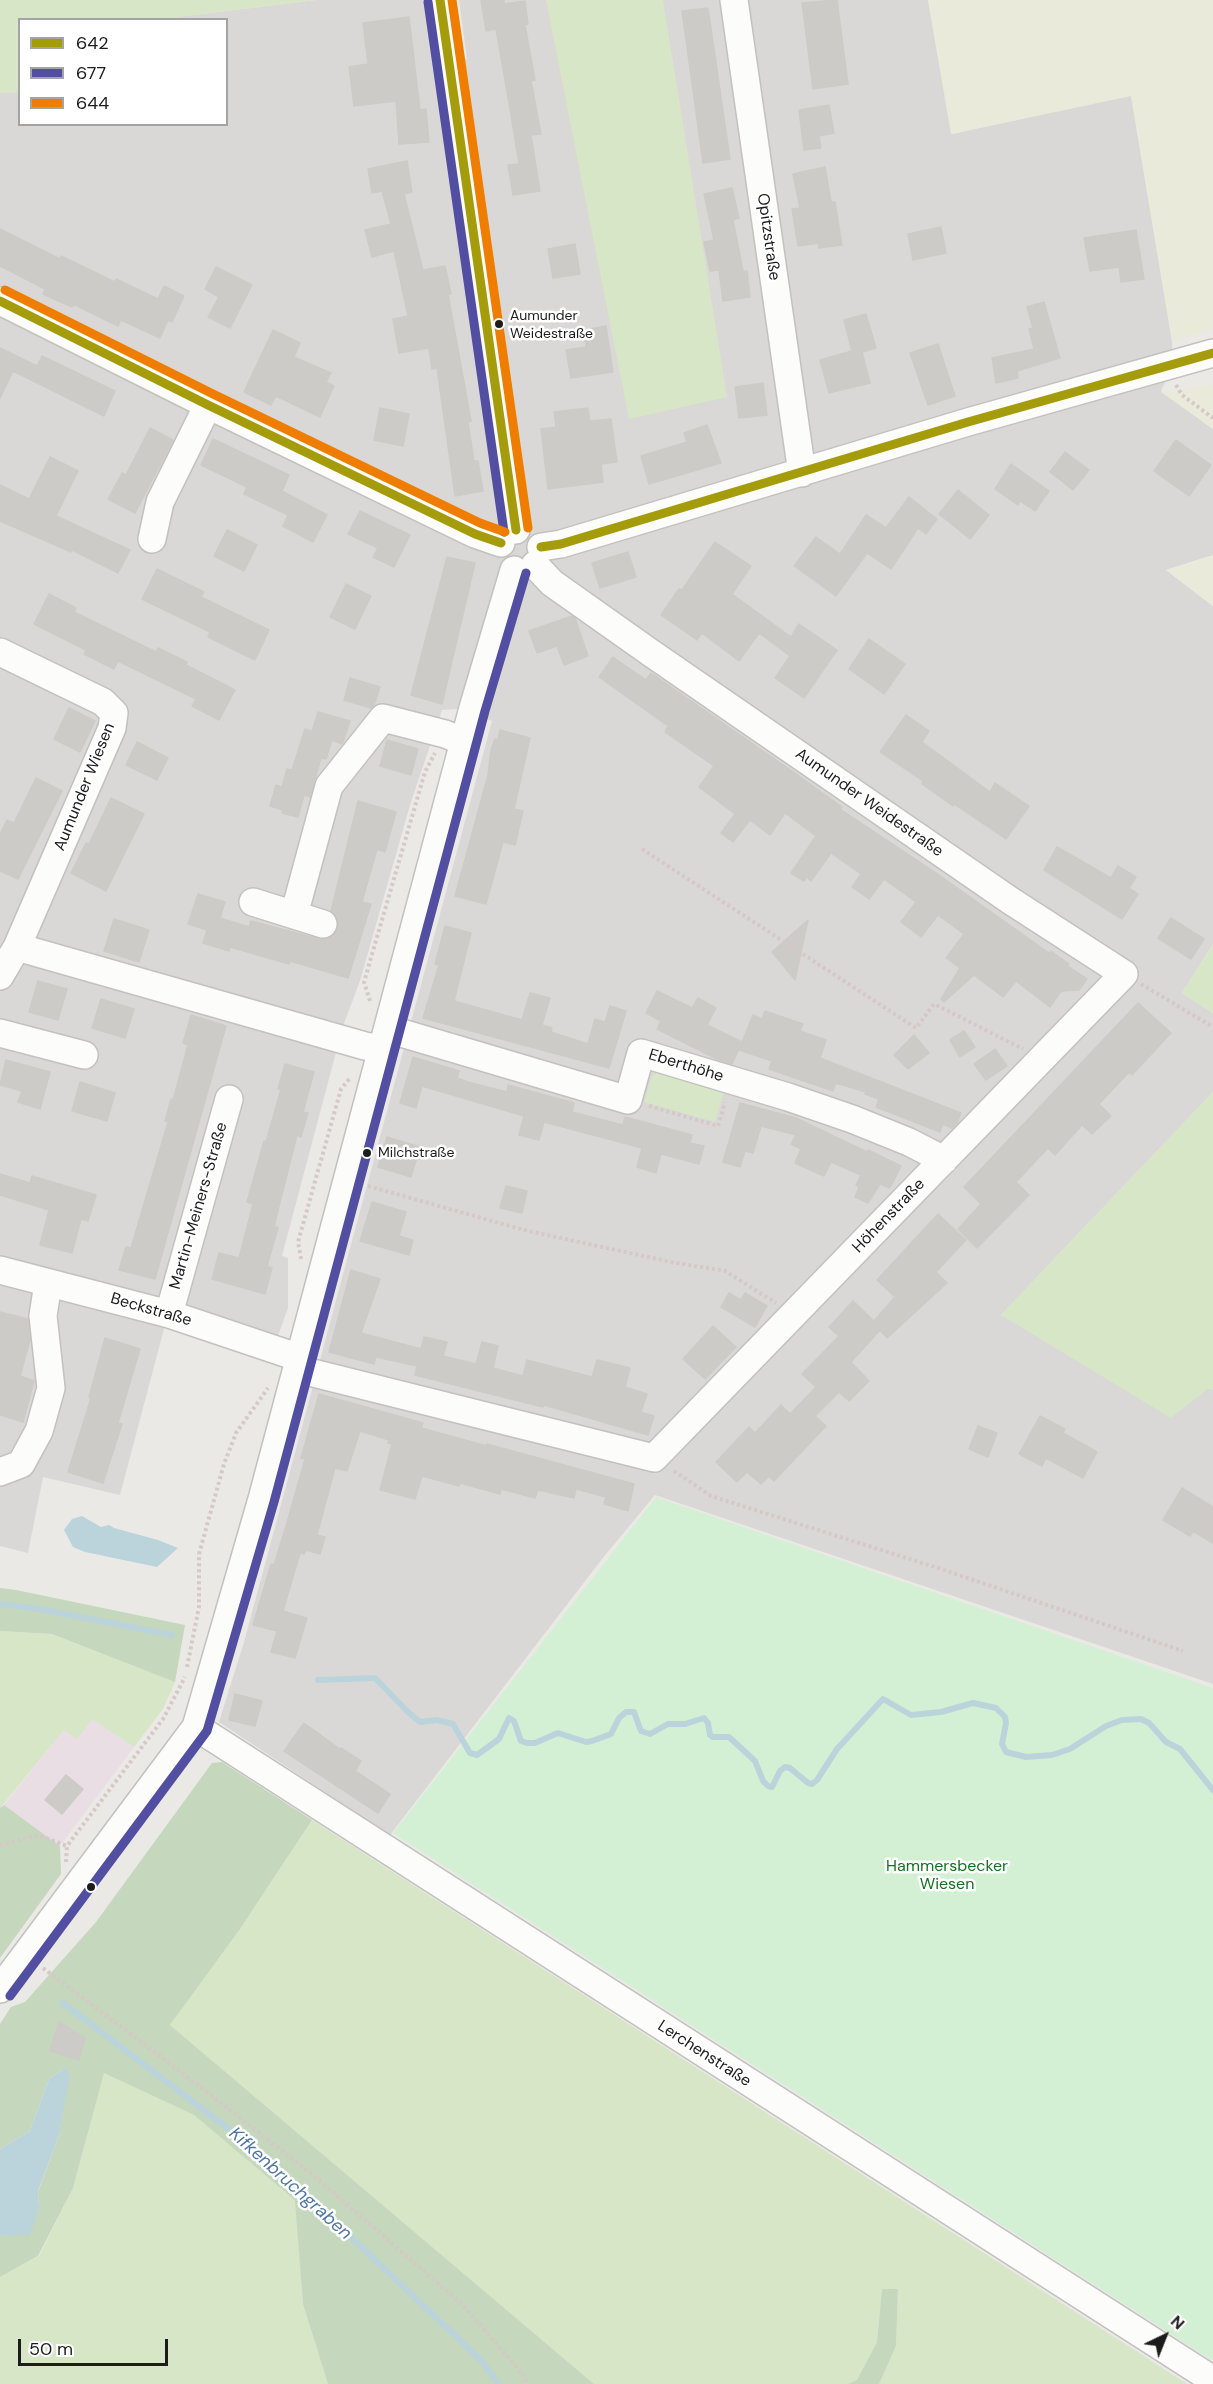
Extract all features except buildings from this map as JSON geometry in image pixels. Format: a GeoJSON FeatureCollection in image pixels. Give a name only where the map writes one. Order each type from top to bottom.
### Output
{"type":"FeatureCollection","features":[{"type":"Feature","properties":{"kind":"street"},"geometry":{"type":"LineString","coordinates":[[440,0],[509,537],[500,550],[504,562],[530,561],[561,544],[968,422],[1213,353]]}},
{"type":"Feature","properties":{"kind":"street","name":"Opitzstraße"},"geometry":{"type":"LineString","coordinates":[[734,0],[802,473]]}},
{"type":"Feature","properties":{"kind":"street"},"geometry":{"type":"LineString","coordinates":[[0,301],[475,534],[509,537],[525,530],[538,539],[465,742],[298,1364],[196,1727],[0,1989]]}},
{"type":"Feature","properties":{"kind":"street"},"geometry":{"type":"LineString","coordinates":[[152,539],[160,502],[208,405]]}},
{"type":"Feature","properties":{"kind":"street","name":"Aumunder Weidestraße"},"geometry":{"type":"LineString","coordinates":[[530,561],[552,583],[651,653],[1011,901],[1124,974]]}},
{"type":"Feature","properties":{"kind":"street","name":"Aumunder Wiesen"},"geometry":{"type":"LineString","coordinates":[[0,652],[103,702],[114,713],[112,728],[17,947],[0,976]]}},
{"type":"Feature","properties":{"kind":"street"},"geometry":{"type":"LineString","coordinates":[[294,915],[328,786],[383,718],[445,734],[465,742]]}},
{"type":"Feature","properties":{"kind":"street"},"geometry":{"type":"LineString","coordinates":[[254,902],[323,924]]}},
{"type":"Feature","properties":{"kind":"street"},"geometry":{"type":"LineString","coordinates":[[17,947],[365,1046],[385,1039],[628,1100]]}},
{"type":"Feature","properties":{"kind":"street","name":"Höhenstraße"},"geometry":{"type":"LineString","coordinates":[[654,1458],[1124,974]]}},
{"type":"Feature","properties":{"kind":"street"},"geometry":{"type":"LineString","coordinates":[[0,1033],[84,1055]]}},
{"type":"Feature","properties":{"kind":"street","name":"Eberthöhe"},"geometry":{"type":"LineString","coordinates":[[628,1100],[641,1053],[852,1119],[909,1142],[944,1160]]}},
{"type":"Feature","properties":{"kind":"street","name":"Martin-Meiners-Straße"},"geometry":{"type":"LineString","coordinates":[[170,1314],[229,1099]]}},
{"type":"Feature","properties":{"kind":"street","name":"Beckstraße"},"geometry":{"type":"LineString","coordinates":[[0,1270],[170,1314],[298,1364]]}},
{"type":"Feature","properties":{"kind":"street"},"geometry":{"type":"LineString","coordinates":[[0,1472],[21,1464],[39,1431],[51,1388],[43,1316],[48,1283]]}},
{"type":"Feature","properties":{"kind":"street"},"geometry":{"type":"LineString","coordinates":[[298,1364],[654,1458]]}},
{"type":"Feature","properties":{"kind":"street","name":"Lerchenstraße"},"geometry":{"type":"LineString","coordinates":[[196,1727],[1213,2380]]}},
{"type":"Feature","properties":{"kind":"path"},"geometry":{"type":"LineString","coordinates":[[1165,366],[1182,395],[1213,418]]}},
{"type":"Feature","properties":{"kind":"path"},"geometry":{"type":"LineString","coordinates":[[642,849],[916,1028],[934,1004],[1042,1059]]}},
{"type":"Feature","properties":{"kind":"path"},"geometry":{"type":"LineString","coordinates":[[1124,974],[1213,1027]]}},
{"type":"Feature","properties":{"kind":"path"},"geometry":{"type":"LineString","coordinates":[[628,1100],[718,1126],[732,1080]]}},
{"type":"Feature","properties":{"kind":"path"},"geometry":{"type":"LineString","coordinates":[[347,1180],[524,1230],[671,1262],[725,1271],[793,1314]]}},
{"type":"Feature","properties":{"kind":"path"},"geometry":{"type":"LineString","coordinates":[[654,1458],[711,1496],[938,1568],[1183,1651]]}},
{"type":"Feature","properties":{"kind":"path"},"geometry":{"type":"LineString","coordinates":[[0,1845],[38,1835],[67,1846]]}},
{"type":"Feature","properties":{"kind":"path"},"geometry":{"type":"LineString","coordinates":[[26,1956],[193,2081],[321,2183],[464,2306],[526,2378],[528,2384]]}},
{"type":"Feature","properties":{"kind":"shaded area"},"geometry":{"type":"Polygon","coordinates":[[[316,0],[425,0],[435,59],[467,59],[459,0],[928,0],[952,134],[1131,95],[1172,341],[1173,364],[1161,391],[1213,429],[1213,555],[1166,570],[1213,606],[1213,944],[1182,993],[1213,1013],[1213,1092],[1001,1315],[1213,1390],[1213,1684],[655,1495],[602,1559],[390,1835],[219,1722],[244,1642],[492,721],[458,709],[442,710],[410,805],[360,981],[343,1026],[282,1256],[288,1258],[288,1308],[271,1355],[165,1325],[120,1495],[43,1477],[28,1553],[0,1546],[0,93],[18,92],[18,126],[228,126],[228,18],[178,17],[316,0]]]}},
{"type":"Feature","properties":{"kind":"shaded area"},"geometry":{"type":"Polygon","coordinates":[[[92,1718],[134,1747],[60,1846],[4,1805],[64,1730],[92,1718]]]}},
{"type":"Feature","properties":{"kind":"green space"},"geometry":{"type":"Polygon","coordinates":[[[0,0],[316,0],[178,18],[18,18],[18,92],[0,93],[0,0]]]}},
{"type":"Feature","properties":{"kind":"green space"},"geometry":{"type":"Polygon","coordinates":[[[546,0],[663,0],[727,397],[629,419],[546,0]]]}},
{"type":"Feature","properties":{"kind":"green space"},"geometry":{"type":"Polygon","coordinates":[[[928,0],[1213,0],[1213,329],[1172,341],[1131,96],[951,134],[928,0]]]}},
{"type":"Feature","properties":{"kind":"green space"},"geometry":{"type":"Polygon","coordinates":[[[1213,385],[1213,429],[1161,392],[1195,388],[1213,385]]]}},
{"type":"Feature","properties":{"kind":"green space"},"geometry":{"type":"Polygon","coordinates":[[[1213,555],[1213,606],[1166,570],[1213,555]]]}},
{"type":"Feature","properties":{"kind":"green space"},"geometry":{"type":"Polygon","coordinates":[[[1213,944],[1213,1013],[1182,993],[1213,944]]]}},
{"type":"Feature","properties":{"kind":"green space"},"geometry":{"type":"Polygon","coordinates":[[[664,1069],[725,1088],[715,1122],[644,1102],[652,1076],[664,1069]]]}},
{"type":"Feature","properties":{"kind":"green space"},"geometry":{"type":"Polygon","coordinates":[[[1213,1092],[1213,1390],[1209,1388],[1171,1418],[1001,1315],[1213,1092]]]}},
{"type":"Feature","properties":{"kind":"green space","name":"Hammersbecker Wiesen"},"geometry":{"type":"Polygon","coordinates":[[[656,1497],[1213,1688],[1213,2361],[393,1833],[656,1497]]]}},
{"type":"Feature","properties":{"kind":"green space"},"geometry":{"type":"Polygon","coordinates":[[[0,1588],[185,1625],[175,1682],[52,1634],[0,1631],[0,1588]]]}},
{"type":"Feature","properties":{"kind":"green space"},"geometry":{"type":"Polygon","coordinates":[[[0,1631],[52,1634],[175,1682],[163,1709],[134,1747],[92,1719],[77,1739],[64,1730],[0,1808],[0,1631]]]}},
{"type":"Feature","properties":{"kind":"green space"},"geometry":{"type":"Polygon","coordinates":[[[222,1762],[312,1820],[240,1929],[170,2025],[594,2384],[328,2384],[303,2304],[295,2200],[194,2115],[104,2073],[73,2188],[38,2256],[0,2277],[0,2236],[9,2235],[39,2208],[38,2192],[59,2135],[65,2068],[49,2079],[30,2131],[0,2149],[0,2024],[11,2007],[25,2002],[96,1922],[212,1763],[222,1762]]]}},
{"type":"Feature","properties":{"kind":"green space"},"geometry":{"type":"Polygon","coordinates":[[[4,1805],[60,1846],[61,1874],[0,1958],[0,1808],[4,1805]]]}},
{"type":"Feature","properties":{"kind":"green space"},"geometry":{"type":"Polygon","coordinates":[[[312,1820],[1187,2384],[879,2384],[896,2346],[898,2289],[882,2290],[877,2342],[857,2380],[848,2384],[594,2384],[170,2025],[240,1929],[312,1820]]]}},
{"type":"Feature","properties":{"kind":"green space"},"geometry":{"type":"Polygon","coordinates":[[[104,2073],[194,2115],[296,2200],[303,2304],[328,2384],[0,2384],[0,2277],[39,2256],[73,2188],[104,2073]]]}},
{"type":"Feature","properties":{"kind":"green space"},"geometry":{"type":"Polygon","coordinates":[[[882,2289],[898,2289],[896,2346],[879,2384],[848,2384],[857,2380],[877,2342],[882,2289]]]}},
{"type":"Feature","properties":{"kind":"water"},"geometry":{"type":"Polygon","coordinates":[[[82,1516],[101,1527],[109,1525],[178,1548],[157,1567],[85,1552],[73,1547],[64,1530],[72,1519],[82,1516]]]}},
{"type":"Feature","properties":{"kind":"water"},"geometry":{"type":"Polygon","coordinates":[[[65,2068],[70,2075],[59,2135],[38,2191],[39,2208],[30,2235],[0,2236],[0,2149],[30,2131],[49,2079],[65,2068]]]}},
{"type":"Feature","properties":{"kind":"waterway"},"geometry":{"type":"LineString","coordinates":[[0,1604],[40,1609],[172,1635]]}},
{"type":"Feature","properties":{"kind":"waterway"},"geometry":{"type":"LineString","coordinates":[[318,1680],[375,1678],[420,1722],[437,1720],[453,1724],[470,1753],[477,1755],[499,1739],[509,1718],[514,1721],[521,1741],[527,1743],[535,1743],[558,1733],[586,1742],[592,1741],[611,1734],[619,1718],[626,1712],[634,1712],[641,1731],[650,1734],[668,1724],[685,1724],[704,1718],[708,1723],[710,1735],[729,1737],[755,1761],[763,1781],[772,1787],[780,1771],[785,1767],[790,1768],[812,1784],[837,1749],[883,1699],[911,1715],[941,1712],[973,1703],[996,1708],[1005,1717],[1002,1744],[1006,1752],[1026,1757],[1052,1755],[1070,1749],[1106,1726],[1122,1720],[1141,1719],[1149,1723],[1166,1742],[1180,1749],[1213,1790]]}},
{"type":"Feature","properties":{"kind":"waterway","name":"Kifkenbruchgraben"},"geometry":{"type":"LineString","coordinates":[[63,2003],[267,2158],[482,2361],[498,2384]]}},
{"type":"Feature","properties":{"kind":"transit line","name":"642"},"geometry":{"type":"LineString","coordinates":[[440,0],[516,530]]}},
{"type":"Feature","properties":{"kind":"transit line","name":"644"},"geometry":{"type":"LineString","coordinates":[[452,0],[528,528]]}},
{"type":"Feature","properties":{"kind":"transit line","name":"677"},"geometry":{"type":"LineString","coordinates":[[428,2],[504,532]]}},
{"type":"Feature","properties":{"kind":"transit line","name":"644"},"geometry":{"type":"LineString","coordinates":[[5,290],[213,394],[480,523],[505,532]]}},
{"type":"Feature","properties":{"kind":"transit line","name":"642"},"geometry":{"type":"LineString","coordinates":[[0,301],[475,534],[501,543]]}},
{"type":"Feature","properties":{"kind":"transit line","name":"642"},"geometry":{"type":"LineString","coordinates":[[541,547],[561,544],[968,422],[1213,353]]}},
{"type":"Feature","properties":{"kind":"transit line","name":"677"},"geometry":{"type":"LineString","coordinates":[[10,1996],[207,1731],[274,1502],[485,711],[526,573]]}},
{"type":"Feature","properties":{"kind":"place","name":"Aumunder Weidestraße"},"geometry":{"type":"Point","coordinates":[499,324]}},
{"type":"Feature","properties":{"kind":"place","name":"Milchstraße"},"geometry":{"type":"Point","coordinates":[367,1153]}}]}
